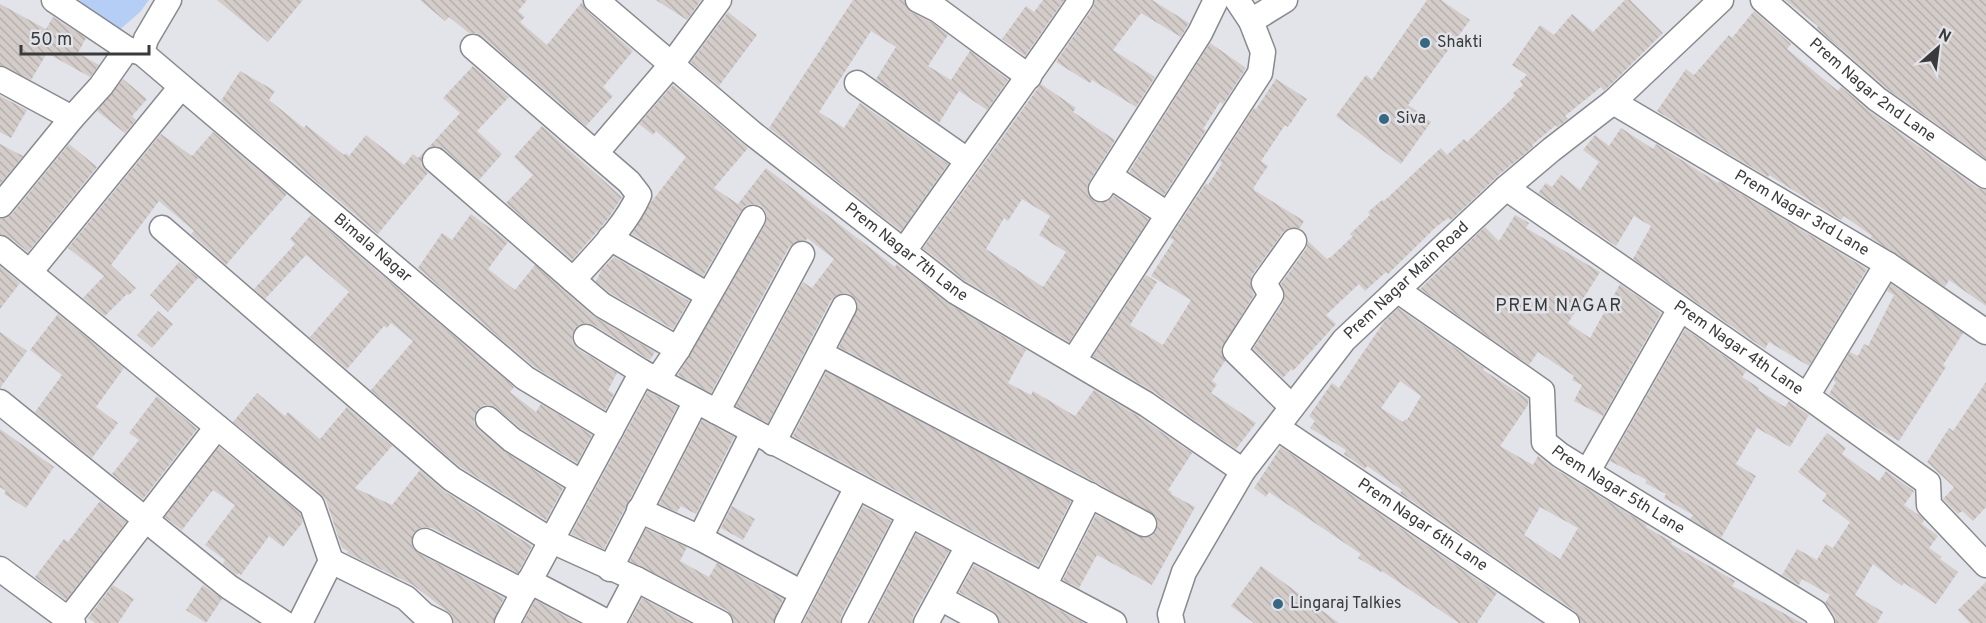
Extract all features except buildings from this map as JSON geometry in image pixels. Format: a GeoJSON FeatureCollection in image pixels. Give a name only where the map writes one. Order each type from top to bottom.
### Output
{"type":"FeatureCollection","features":[{"type":"Feature","properties":{"kind":"street","name":"Bimala Nagar"},"geometry":{"type":"LineString","coordinates":[[54,0],[134,51],[181,87],[525,378],[611,430]]}},
{"type":"Feature","properties":{"kind":"street"},"geometry":{"type":"LineString","coordinates":[[0,205],[72,117],[146,39],[169,0]]}},
{"type":"Feature","properties":{"kind":"street","name":"Prem Nagar 7th Lane"},"geometry":{"type":"LineString","coordinates":[[596,0],[752,134],[956,292],[1146,404],[1243,471]]}},
{"type":"Feature","properties":{"kind":"street"},"geometry":{"type":"LineString","coordinates":[[596,153],[672,64],[718,0]]}},
{"type":"Feature","properties":{"kind":"street"},"geometry":{"type":"LineString","coordinates":[[918,0],[938,10],[1029,77]]}},
{"type":"Feature","properties":{"kind":"street"},"geometry":{"type":"LineString","coordinates":[[904,251],[967,160],[1029,77],[1081,0]]}},
{"type":"Feature","properties":{"kind":"street"},"geometry":{"type":"LineString","coordinates":[[1167,213],[1106,183],[1200,33],[1216,0]]}},
{"type":"Feature","properties":{"kind":"street"},"geometry":{"type":"LineString","coordinates":[[1074,360],[1167,213],[1260,74],[1263,52],[1251,21],[1237,0]]}},
{"type":"Feature","properties":{"kind":"street"},"geometry":{"type":"LineString","coordinates":[[1251,21],[1285,0]]}},
{"type":"Feature","properties":{"kind":"street","name":"Prem Nagar Main Road"},"geometry":{"type":"LineString","coordinates":[[1172,623],[1170,614],[1184,572],[1243,471],[1344,340],[1506,188],[1613,102],[1721,0]]}},
{"type":"Feature","properties":{"kind":"street","name":"Prem Nagar 2nd Lane"},"geometry":{"type":"LineString","coordinates":[[1763,0],[1877,99],[1986,176]]}},
{"type":"Feature","properties":{"kind":"street"},"geometry":{"type":"LineString","coordinates":[[473,47],[629,182],[639,195],[634,207],[610,238],[573,280]]}},
{"type":"Feature","properties":{"kind":"street"},"geometry":{"type":"LineString","coordinates":[[0,79],[72,117]]}},
{"type":"Feature","properties":{"kind":"street"},"geometry":{"type":"LineString","coordinates":[[857,83],[967,160]]}},
{"type":"Feature","properties":{"kind":"street"},"geometry":{"type":"LineString","coordinates":[[30,272],[181,87]]}},
{"type":"Feature","properties":{"kind":"street","name":"Prem Nagar 3rd Lane"},"geometry":{"type":"LineString","coordinates":[[1613,102],[1887,264],[1986,332]]}},
{"type":"Feature","properties":{"kind":"street"},"geometry":{"type":"LineString","coordinates":[[435,160],[602,305],[678,349]]}},
{"type":"Feature","properties":{"kind":"street","name":"Prem Nagar 4th Lane"},"geometry":{"type":"LineString","coordinates":[[1506,188],[1807,396],[1928,483],[1929,504],[1986,565]]}},
{"type":"Feature","properties":{"kind":"street"},"geometry":{"type":"LineString","coordinates":[[507,623],[611,430],[649,376],[678,349],[753,219]]}},
{"type":"Feature","properties":{"kind":"street"},"geometry":{"type":"LineString","coordinates":[[162,228],[452,479],[552,541],[636,579],[690,616],[720,623]]}},
{"type":"Feature","properties":{"kind":"street"},"geometry":{"type":"LineString","coordinates":[[610,238],[708,295]]}},
{"type":"Feature","properties":{"kind":"street"},"geometry":{"type":"LineString","coordinates":[[1292,407],[1235,351],[1271,295],[1264,283],[1294,241]]}},
{"type":"Feature","properties":{"kind":"street"},"geometry":{"type":"LineString","coordinates":[[0,248],[312,505],[331,561],[406,598],[424,615],[440,623]]}},
{"type":"Feature","properties":{"kind":"street"},"geometry":{"type":"LineString","coordinates":[[610,568],[639,510],[802,254]]}},
{"type":"Feature","properties":{"kind":"street"},"geometry":{"type":"LineString","coordinates":[[1807,396],[1887,264]]}},
{"type":"Feature","properties":{"kind":"street","name":"Prem Nagar 5th Lane"},"geometry":{"type":"LineString","coordinates":[[1397,290],[1542,391],[1544,442],[1560,455],[1815,612],[1822,623]]}},
{"type":"Feature","properties":{"kind":"street"},"geometry":{"type":"LineString","coordinates":[[700,538],[763,437],[820,353],[844,307]]}},
{"type":"Feature","properties":{"kind":"street"},"geometry":{"type":"LineString","coordinates":[[1588,471],[1680,309]]}},
{"type":"Feature","properties":{"kind":"street"},"geometry":{"type":"LineString","coordinates":[[586,337],[649,376],[706,407],[1114,623]]}},
{"type":"Feature","properties":{"kind":"street"},"geometry":{"type":"LineString","coordinates":[[820,353],[1144,524]]}},
{"type":"Feature","properties":{"kind":"street"},"geometry":{"type":"LineString","coordinates":[[0,402],[229,587],[284,623]]}},
{"type":"Feature","properties":{"kind":"street"},"geometry":{"type":"LineString","coordinates":[[488,419],[512,440],[582,483]]}},
{"type":"Feature","properties":{"kind":"street"},"geometry":{"type":"LineString","coordinates":[[0,568],[70,621],[217,427]]}},
{"type":"Feature","properties":{"kind":"street","name":"Prem Nagar 6th Lane"},"geometry":{"type":"LineString","coordinates":[[1278,428],[1567,623]]}},
{"type":"Feature","properties":{"kind":"street"},"geometry":{"type":"LineString","coordinates":[[787,623],[857,487]]}},
{"type":"Feature","properties":{"kind":"street"},"geometry":{"type":"LineString","coordinates":[[1044,586],[1090,495]]}},
{"type":"Feature","properties":{"kind":"street"},"geometry":{"type":"LineString","coordinates":[[639,510],[700,538],[802,593]]}},
{"type":"Feature","properties":{"kind":"street"},"geometry":{"type":"LineString","coordinates":[[854,623],[910,515]]}},
{"type":"Feature","properties":{"kind":"street"},"geometry":{"type":"LineString","coordinates":[[425,541],[611,623],[636,579]]}},
{"type":"Feature","properties":{"kind":"street"},"geometry":{"type":"LineString","coordinates":[[926,623],[968,546]]}},
{"type":"Feature","properties":{"kind":"street"},"geometry":{"type":"LineString","coordinates":[[300,623],[331,561]]}},
{"type":"Feature","properties":{"kind":"street"},"geometry":{"type":"LineString","coordinates":[[940,598],[986,623]]}},
{"type":"Feature","properties":{"kind":"water"},"geometry":{"type":"Polygon","coordinates":[[[79,0],[149,0],[140,12],[117,32],[96,21],[79,0]]]}},
{"type":"Feature","properties":{"kind":"place","name":"Shakti"},"geometry":{"type":"Point","coordinates":[1425,43]}},
{"type":"Feature","properties":{"kind":"place","name":"Siva"},"geometry":{"type":"Point","coordinates":[1384,119]}},
{"type":"Feature","properties":{"kind":"place","name":"Lingaraj Talkies"},"geometry":{"type":"Point","coordinates":[1278,604]}},
{"type":"Feature","properties":{"kind":"district","name":"PREM NAGAR"},"geometry":{"type":"Point","coordinates":[1559,306]}}]}
